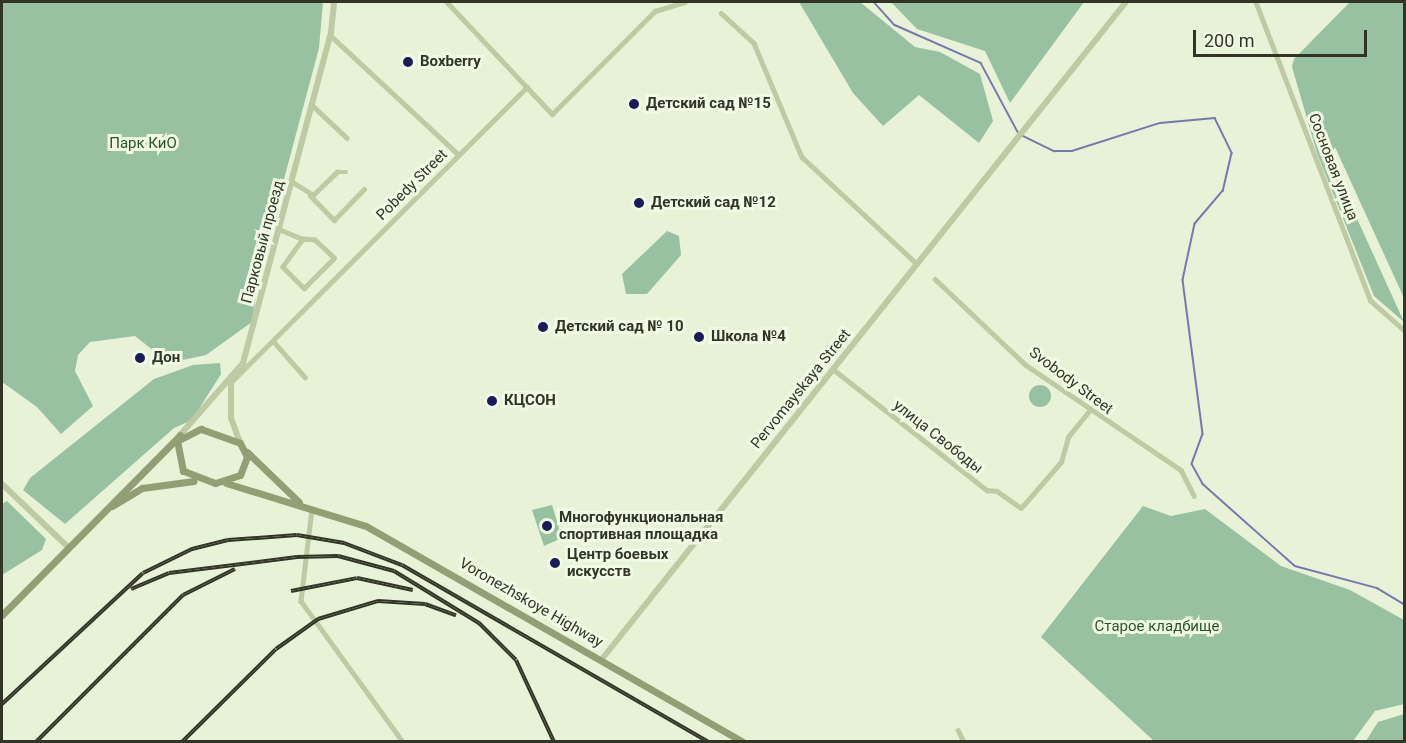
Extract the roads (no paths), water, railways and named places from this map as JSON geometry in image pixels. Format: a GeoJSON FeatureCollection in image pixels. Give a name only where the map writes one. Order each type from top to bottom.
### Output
{"type":"FeatureCollection","features":[{"type":"Feature","properties":{"kind":"main road"},"geometry":{"type":"LineString","coordinates":[[2,615],[97,515],[180,435],[215,430],[243,447],[299,502]]}},
{"type":"Feature","properties":{"kind":"main road"},"geometry":{"type":"LineString","coordinates":[[180,435],[176,446],[180,466],[199,481]]}},
{"type":"Feature","properties":{"kind":"main road"},"geometry":{"type":"LineString","coordinates":[[97,515],[142,488],[199,481],[226,483],[244,472],[243,447]]}},
{"type":"Feature","properties":{"kind":"main road","name":"Voronezhskoye Highway"},"geometry":{"type":"LineString","coordinates":[[226,483],[299,502],[380,533],[743,741]]}},
{"type":"Feature","properties":{"kind":"street","name":"Парковый проезд"},"geometry":{"type":"LineString","coordinates":[[180,435],[231,382],[243,363],[330,35],[334,2]]}},
{"type":"Feature","properties":{"kind":"street"},"geometry":{"type":"LineString","coordinates":[[447,2],[552,114],[655,12],[685,2]]}},
{"type":"Feature","properties":{"kind":"street","name":"Pervomayskaya Street"},"geometry":{"type":"LineString","coordinates":[[602,659],[1126,2]]}},
{"type":"Feature","properties":{"kind":"street","name":"Сосновая улица"},"geometry":{"type":"LineString","coordinates":[[1256,2],[1371,301],[1404,330]]}},
{"type":"Feature","properties":{"kind":"street"},"geometry":{"type":"LineString","coordinates":[[721,14],[754,43],[802,157],[917,264]]}},
{"type":"Feature","properties":{"kind":"street"},"geometry":{"type":"LineString","coordinates":[[330,35],[459,155]]}},
{"type":"Feature","properties":{"kind":"street","name":"Pobedy Street"},"geometry":{"type":"LineString","coordinates":[[231,382],[259,357],[527,87]]}},
{"type":"Feature","properties":{"kind":"street"},"geometry":{"type":"LineString","coordinates":[[312,105],[347,138]]}},
{"type":"Feature","properties":{"kind":"street"},"geometry":{"type":"LineString","coordinates":[[310,195],[337,172],[346,172]]}},
{"type":"Feature","properties":{"kind":"street"},"geometry":{"type":"LineString","coordinates":[[291,181],[310,195],[334,220],[364,189]]}},
{"type":"Feature","properties":{"kind":"street"},"geometry":{"type":"LineString","coordinates":[[279,229],[303,239],[315,240],[334,258],[304,288],[283,267],[303,239]]}},
{"type":"Feature","properties":{"kind":"street","name":"Svobody Street"},"geometry":{"type":"LineString","coordinates":[[935,279],[1026,365],[1089,411],[1181,470],[1194,496]]}},
{"type":"Feature","properties":{"kind":"street"},"geometry":{"type":"LineString","coordinates":[[274,342],[305,377]]}},
{"type":"Feature","properties":{"kind":"street","name":"улица Свободы"},"geometry":{"type":"LineString","coordinates":[[833,369],[987,490],[997,491],[1021,508],[1061,462],[1068,437],[1089,411]]}},
{"type":"Feature","properties":{"kind":"street","name":"Парковый проезд"},"geometry":{"type":"LineString","coordinates":[[231,382],[231,418],[243,447]]}},
{"type":"Feature","properties":{"kind":"street"},"geometry":{"type":"LineString","coordinates":[[2,484],[68,548]]}},
{"type":"Feature","properties":{"kind":"street"},"geometry":{"type":"LineString","coordinates":[[312,507],[300,570],[301,601],[403,741]]}},
{"type":"Feature","properties":{"kind":"street"},"geometry":{"type":"LineString","coordinates":[[958,730],[964,741]]}},
{"type":"Feature","properties":{"kind":"waterway"},"geometry":{"type":"LineString","coordinates":[[874,2],[895,25],[981,63],[1018,132]]}},
{"type":"Feature","properties":{"kind":"waterway"},"geometry":{"type":"LineString","coordinates":[[1021,135],[1054,151],[1072,151],[1160,123],[1215,118],[1232,153],[1223,191],[1195,224],[1183,280],[1203,434],[1192,464],[1203,484],[1295,566],[1377,588],[1404,604]]}},
{"type":"Feature","properties":{"kind":"railway"},"geometry":{"type":"LineString","coordinates":[[2,704],[143,573],[192,549],[228,540],[297,535],[344,543],[402,565],[709,742]]}},
{"type":"Feature","properties":{"kind":"railway"},"geometry":{"type":"LineString","coordinates":[[131,589],[169,573],[297,557],[338,556],[394,571],[479,623],[516,660],[554,742]]}},
{"type":"Feature","properties":{"kind":"railway"},"geometry":{"type":"LineString","coordinates":[[36,742],[183,595],[235,569]]}},
{"type":"Feature","properties":{"kind":"railway"},"geometry":{"type":"LineString","coordinates":[[291,591],[357,578],[413,590]]}},
{"type":"Feature","properties":{"kind":"railway"},"geometry":{"type":"LineString","coordinates":[[182,742],[276,649],[318,619],[378,601],[425,604],[456,615]]}},
{"type":"Feature","properties":{"kind":"place","name":"Boxberry"},"geometry":{"type":"Point","coordinates":[408,62]}},
{"type":"Feature","properties":{"kind":"place","name":"Детский сад №15"},"geometry":{"type":"Point","coordinates":[634,104]}},
{"type":"Feature","properties":{"kind":"place","name":"Детский сад №12"},"geometry":{"type":"Point","coordinates":[639,203]}},
{"type":"Feature","properties":{"kind":"place","name":"Детский сад № 10"},"geometry":{"type":"Point","coordinates":[543,327]}},
{"type":"Feature","properties":{"kind":"place","name":"Школа №4"},"geometry":{"type":"Point","coordinates":[699,337]}},
{"type":"Feature","properties":{"kind":"place","name":"Дон"},"geometry":{"type":"Point","coordinates":[140,358]}},
{"type":"Feature","properties":{"kind":"place","name":"КЦСОН"},"geometry":{"type":"Point","coordinates":[492,401]}},
{"type":"Feature","properties":{"kind":"place","name":"Многофункциональная спортивная площадка"},"geometry":{"type":"Point","coordinates":[547,526]}},
{"type":"Feature","properties":{"kind":"place","name":"Центр боевых искусств"},"geometry":{"type":"Point","coordinates":[555,563]}},
{"type":"Feature","properties":{"kind":"park label","name":"Парк КиО"},"geometry":{"type":"Point","coordinates":[143,144]}},
{"type":"Feature","properties":{"kind":"park label","name":"Старое кладбище"},"geometry":{"type":"Point","coordinates":[1157,627]}}]}
